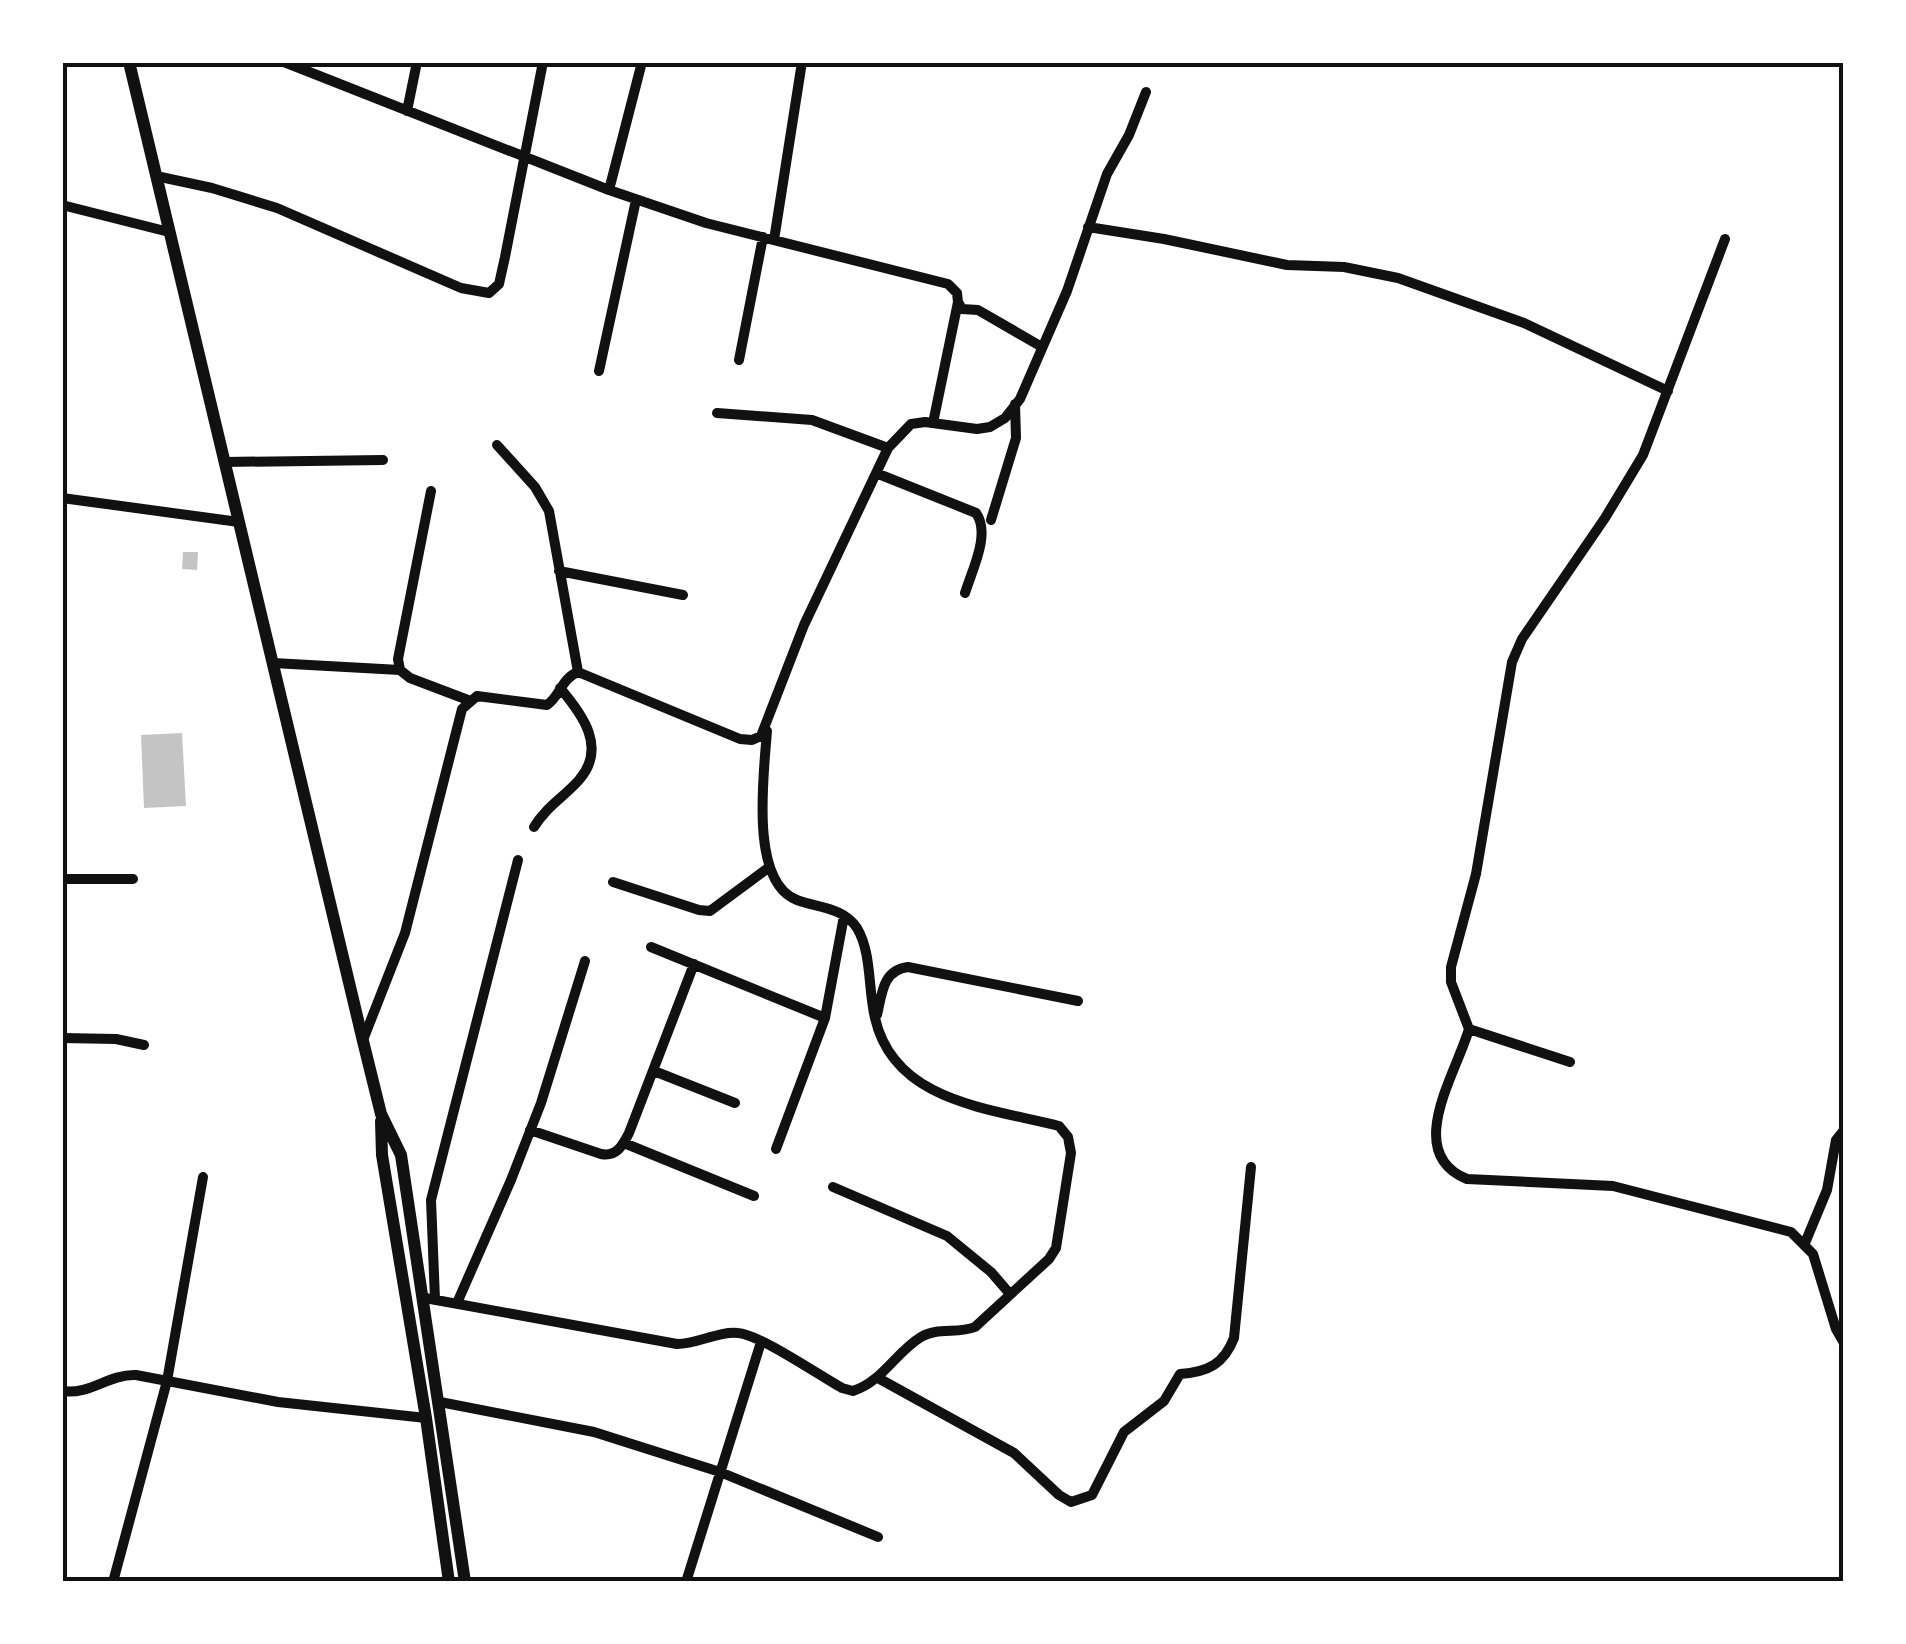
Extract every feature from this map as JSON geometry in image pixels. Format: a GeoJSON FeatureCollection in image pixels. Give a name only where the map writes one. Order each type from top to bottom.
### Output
{"type":"FeatureCollection","features":[{"type":"Feature","properties":{"kind":"street"},"geometry":{"type":"LineString","coordinates":[[129,62],[381,1114],[401,1155],[430,1299]]}},
{"type":"Feature","properties":{"kind":"street"},"geometry":{"type":"LineString","coordinates":[[284,62],[636,200],[706,223],[948,284],[957,292],[958,302],[933,423]]}},
{"type":"Feature","properties":{"kind":"street"},"geometry":{"type":"LineString","coordinates":[[407,111],[417,62]]}},
{"type":"Feature","properties":{"kind":"street"},"geometry":{"type":"LineString","coordinates":[[156,176],[277,208],[461,288],[489,293],[499,284],[543,62]]}},
{"type":"Feature","properties":{"kind":"street"},"geometry":{"type":"LineString","coordinates":[[609,190],[642,62]]}},
{"type":"Feature","properties":{"kind":"street"},"geometry":{"type":"LineString","coordinates":[[739,360],[769,238],[802,62]]}},
{"type":"Feature","properties":{"kind":"street"},"geometry":{"type":"LineString","coordinates":[[430,1299],[677,1344],[738,1332],[852,1390],[878,1378],[917,1339],[930,1332],[976,1327],[1056,1248],[1071,1153],[1068,1137],[1059,1126],[976,1105],[914,1081],[886,1050],[875,1020],[863,944],[856,927],[828,907],[784,895],[774,884],[768,868],[763,797],[767,728],[804,626],[888,448],[911,424],[990,428],[1005,418],[1015,404],[1067,291],[1107,174],[1129,135],[1146,92]]}},
{"type":"Feature","properties":{"kind":"street"},"geometry":{"type":"LineString","coordinates":[[599,372],[636,200]]}},
{"type":"Feature","properties":{"kind":"street"},"geometry":{"type":"LineString","coordinates":[[62,205],[169,232]]}},
{"type":"Feature","properties":{"kind":"street"},"geometry":{"type":"LineString","coordinates":[[1088,227],[1164,238],[1287,265],[1344,267],[1398,278],[1524,323],[1668,392]]}},
{"type":"Feature","properties":{"kind":"street"},"geometry":{"type":"LineString","coordinates":[[1725,239],[1644,455],[1522,640],[1512,662],[1476,874],[1451,967],[1451,982],[1469,1029],[1437,1116],[1436,1138],[1440,1158],[1450,1172],[1484,1181],[1613,1186],[1791,1232],[1813,1254],[1844,1343]]}},
{"type":"Feature","properties":{"kind":"street"},"geometry":{"type":"LineString","coordinates":[[958,302],[962,309],[978,310],[1042,347]]}},
{"type":"Feature","properties":{"kind":"street"},"geometry":{"type":"LineString","coordinates":[[991,520],[1016,438],[1015,404]]}},
{"type":"Feature","properties":{"kind":"street"},"geometry":{"type":"LineString","coordinates":[[717,413],[812,420],[888,448]]}},
{"type":"Feature","properties":{"kind":"street"},"geometry":{"type":"LineString","coordinates":[[498,445],[545,502],[578,672]]}},
{"type":"Feature","properties":{"kind":"street"},"geometry":{"type":"LineString","coordinates":[[225,462],[383,460]]}},
{"type":"Feature","properties":{"kind":"street"},"geometry":{"type":"LineString","coordinates":[[876,473],[976,513],[982,522],[982,532],[965,593]]}},
{"type":"Feature","properties":{"kind":"street"},"geometry":{"type":"LineString","coordinates":[[400,670],[398,659],[431,491]]}},
{"type":"Feature","properties":{"kind":"street"},"geometry":{"type":"LineString","coordinates":[[62,498],[239,522]]}},
{"type":"Feature","properties":{"kind":"street"},"geometry":{"type":"LineString","coordinates":[[560,571],[683,595]]}},
{"type":"Feature","properties":{"kind":"street"},"geometry":{"type":"LineString","coordinates":[[274,663],[400,670],[410,678],[468,700]]}},
{"type":"Feature","properties":{"kind":"street"},"geometry":{"type":"LineString","coordinates":[[363,1041],[405,934],[462,710],[468,700],[477,696],[538,706],[554,700],[570,675],[578,672],[740,739],[752,740],[767,728]]}},
{"type":"Feature","properties":{"kind":"street"},"geometry":{"type":"LineString","coordinates":[[534,827],[551,804],[578,782],[590,761],[593,745],[581,713],[560,688]]}},
{"type":"Feature","properties":{"kind":"street"},"geometry":{"type":"LineString","coordinates":[[465,1582],[430,1299],[430,1200],[518,860]]}},
{"type":"Feature","properties":{"kind":"street"},"geometry":{"type":"LineString","coordinates":[[613,882],[699,910],[710,910],[768,868]]}},
{"type":"Feature","properties":{"kind":"street"},"geometry":{"type":"LineString","coordinates":[[62,879],[133,879]]}},
{"type":"Feature","properties":{"kind":"street"},"geometry":{"type":"LineString","coordinates":[[776,1150],[825,1018],[844,916]]}},
{"type":"Feature","properties":{"kind":"street"},"geometry":{"type":"LineString","coordinates":[[651,947],[825,1018]]}},
{"type":"Feature","properties":{"kind":"street"},"geometry":{"type":"LineString","coordinates":[[457,1303],[530,1130],[585,962]]}},
{"type":"Feature","properties":{"kind":"street"},"geometry":{"type":"LineString","coordinates":[[530,1130],[610,1155],[624,1143],[694,964]]}},
{"type":"Feature","properties":{"kind":"street"},"geometry":{"type":"LineString","coordinates":[[875,1020],[887,976],[895,968],[908,967],[1078,1001]]}},
{"type":"Feature","properties":{"kind":"street"},"geometry":{"type":"LineString","coordinates":[[1469,1029],[1570,1062]]}},
{"type":"Feature","properties":{"kind":"street"},"geometry":{"type":"LineString","coordinates":[[62,1038],[116,1038],[144,1046]]}},
{"type":"Feature","properties":{"kind":"street"},"geometry":{"type":"LineString","coordinates":[[654,1072],[735,1103]]}},
{"type":"Feature","properties":{"kind":"street"},"geometry":{"type":"LineString","coordinates":[[381,1114],[382,1156],[449,1582]]}},
{"type":"Feature","properties":{"kind":"street"},"geometry":{"type":"LineString","coordinates":[[1805,1243],[1827,1190],[1836,1140],[1844,1130]]}},
{"type":"Feature","properties":{"kind":"street"},"geometry":{"type":"LineString","coordinates":[[624,1143],[754,1196]]}},
{"type":"Feature","properties":{"kind":"street"},"geometry":{"type":"LineString","coordinates":[[878,1378],[1014,1453],[1071,1502],[1092,1495],[1132,1424],[1164,1402],[1180,1374],[1214,1368],[1230,1348],[1251,1166]]}},
{"type":"Feature","properties":{"kind":"street"},"geometry":{"type":"LineString","coordinates":[[114,1582],[168,1381],[203,1177]]}},
{"type":"Feature","properties":{"kind":"street"},"geometry":{"type":"LineString","coordinates":[[833,1188],[946,1236],[991,1272],[1010,1294]]}},
{"type":"Feature","properties":{"kind":"street"},"geometry":{"type":"LineString","coordinates":[[686,1582],[760,1342]]}},
{"type":"Feature","properties":{"kind":"street"},"geometry":{"type":"LineString","coordinates":[[62,1391],[92,1389],[124,1374],[278,1402],[426,1418]]}},
{"type":"Feature","properties":{"kind":"street"},"geometry":{"type":"LineString","coordinates":[[440,1402],[594,1432],[720,1472],[878,1537]]}},
{"type":"Feature","properties":{"kind":"building"},"geometry":{"type":"Polygon","coordinates":[[[183,552],[198,552],[197,570],[182,569],[183,552]]]}},
{"type":"Feature","properties":{"kind":"building"},"geometry":{"type":"Polygon","coordinates":[[[182,733],[186,806],[144,808],[141,735],[182,733]]]}}]}
